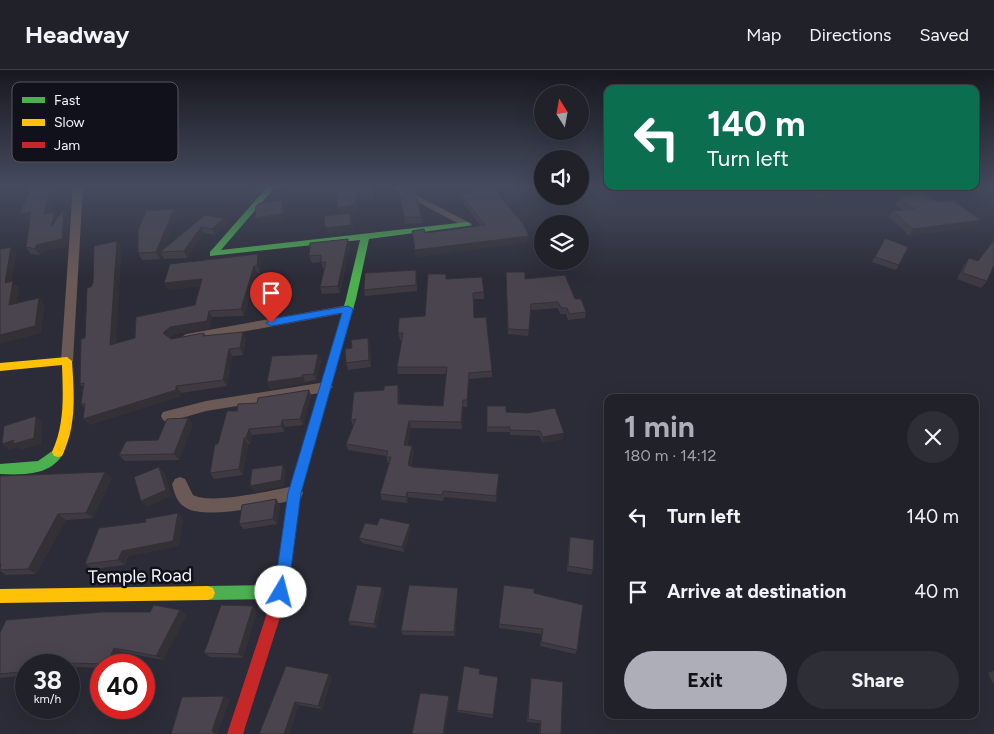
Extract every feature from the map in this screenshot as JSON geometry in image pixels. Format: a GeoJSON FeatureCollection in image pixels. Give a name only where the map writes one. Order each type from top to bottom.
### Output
{"type":"FeatureCollection","features":[{"type":"Feature","properties":{"kind":"street"},"geometry":{"type":"LineString","coordinates":[[0,470],[47,464],[62,448],[66,428],[67,361],[76,217]]}},
{"type":"Feature","properties":{"kind":"street"},"geometry":{"type":"LineString","coordinates":[[245,217],[212,254],[467,224]]}},
{"type":"Feature","properties":{"kind":"street"},"geometry":{"type":"LineString","coordinates":[[453,217],[467,224]]}},
{"type":"Feature","properties":{"kind":"street"},"geometry":{"type":"LineString","coordinates":[[236,734],[281,592],[295,493],[348,309],[365,237]]}},
{"type":"Feature","properties":{"kind":"street"},"geometry":{"type":"LineString","coordinates":[[175,340],[348,309]]}},
{"type":"Feature","properties":{"kind":"street"},"geometry":{"type":"LineString","coordinates":[[0,367],[67,361]]}},
{"type":"Feature","properties":{"kind":"street"},"geometry":{"type":"LineString","coordinates":[[168,416],[224,403],[326,387]]}},
{"type":"Feature","properties":{"kind":"street"},"geometry":{"type":"LineString","coordinates":[[180,484],[184,497],[192,503],[208,506],[295,493]]}},
{"type":"Feature","properties":{"kind":"street","name":"Temple Road"},"geometry":{"type":"LineString","coordinates":[[0,596],[281,592]]}},
{"type":"Feature","properties":{"kind":"building"},"geometry":{"type":"Polygon","coordinates":[[[30,217],[54,217],[51,227],[58,217],[63,217],[62,239],[36,245],[35,249],[26,247],[30,217]]]}},
{"type":"Feature","properties":{"kind":"building"},"geometry":{"type":"Polygon","coordinates":[[[143,217],[171,217],[156,252],[138,253],[138,230],[143,217]]]}},
{"type":"Feature","properties":{"kind":"building"},"geometry":{"type":"Polygon","coordinates":[[[203,217],[224,218],[212,229],[201,227],[184,251],[160,252],[203,217]]]}},
{"type":"Feature","properties":{"kind":"building"},"geometry":{"type":"Polygon","coordinates":[[[324,217],[350,217],[351,225],[325,228],[324,217]]]}},
{"type":"Feature","properties":{"kind":"building"},"geometry":{"type":"Polygon","coordinates":[[[479,217],[517,217],[529,236],[415,250],[412,231],[424,229],[425,233],[485,225],[479,217]]]}},
{"type":"Feature","properties":{"kind":"building"},"geometry":{"type":"Polygon","coordinates":[[[900,217],[977,217],[981,220],[913,229],[900,217]]]}},
{"type":"Feature","properties":{"kind":"building"},"geometry":{"type":"Polygon","coordinates":[[[885,238],[908,247],[899,265],[875,257],[885,238]]]}},
{"type":"Feature","properties":{"kind":"building"},"geometry":{"type":"Polygon","coordinates":[[[348,239],[338,286],[320,287],[326,262],[321,262],[321,255],[309,256],[310,243],[348,239]]]}},
{"type":"Feature","properties":{"kind":"building"},"geometry":{"type":"Polygon","coordinates":[[[994,240],[994,265],[987,281],[962,273],[969,258],[978,261],[994,240]]]}},
{"type":"Feature","properties":{"kind":"building"},"geometry":{"type":"Polygon","coordinates":[[[117,241],[110,345],[135,338],[136,317],[195,305],[202,279],[164,283],[170,264],[258,254],[257,266],[254,266],[241,309],[209,311],[207,321],[170,327],[163,333],[171,339],[204,333],[203,336],[243,332],[240,348],[229,349],[223,380],[176,386],[176,390],[83,419],[85,404],[81,404],[84,383],[80,384],[81,339],[85,338],[87,288],[91,287],[93,283],[94,246],[117,241]]]}},
{"type":"Feature","properties":{"kind":"building"},"geometry":{"type":"Polygon","coordinates":[[[11,247],[5,283],[13,281],[9,305],[39,298],[35,326],[0,335],[0,249],[11,247]]]}},
{"type":"Feature","properties":{"kind":"building"},"geometry":{"type":"Polygon","coordinates":[[[416,270],[416,285],[364,290],[365,273],[416,270]]]}},
{"type":"Feature","properties":{"kind":"building"},"geometry":{"type":"Polygon","coordinates":[[[506,272],[525,272],[525,279],[565,275],[575,299],[581,299],[586,312],[569,314],[567,308],[561,308],[558,302],[531,304],[529,330],[508,329],[506,272]]]}},
{"type":"Feature","properties":{"kind":"building"},"geometry":{"type":"Polygon","coordinates":[[[428,274],[446,274],[446,279],[482,277],[484,292],[473,293],[474,318],[486,317],[492,371],[469,373],[467,400],[463,400],[461,422],[409,421],[404,445],[412,446],[408,465],[499,474],[496,496],[443,491],[442,495],[407,492],[406,497],[380,494],[391,457],[386,457],[388,451],[346,444],[356,419],[351,420],[354,392],[384,390],[384,386],[398,385],[398,404],[443,406],[447,367],[397,367],[403,333],[398,333],[399,318],[425,316],[428,274]]]}},
{"type":"Feature","properties":{"kind":"building"},"geometry":{"type":"Polygon","coordinates":[[[368,338],[369,360],[346,363],[345,349],[352,348],[351,340],[368,338]]]}},
{"type":"Feature","properties":{"kind":"building"},"geometry":{"type":"Polygon","coordinates":[[[318,354],[314,374],[267,382],[272,356],[318,354]]]}},
{"type":"Feature","properties":{"kind":"building"},"geometry":{"type":"Polygon","coordinates":[[[309,390],[300,419],[282,420],[281,426],[249,429],[246,438],[244,438],[239,469],[210,473],[215,444],[218,444],[227,411],[237,411],[238,404],[257,403],[258,398],[309,390]]]}},
{"type":"Feature","properties":{"kind":"building"},"geometry":{"type":"Polygon","coordinates":[[[487,406],[506,406],[506,412],[528,413],[555,408],[564,433],[543,437],[540,431],[510,430],[510,427],[487,427],[487,406]]]}},
{"type":"Feature","properties":{"kind":"building"},"geometry":{"type":"Polygon","coordinates":[[[36,416],[34,438],[13,444],[14,440],[2,444],[4,426],[36,416]]]}},
{"type":"Feature","properties":{"kind":"building"},"geometry":{"type":"Polygon","coordinates":[[[188,418],[174,454],[119,455],[126,441],[158,440],[167,419],[188,418]]]}},
{"type":"Feature","properties":{"kind":"building"},"geometry":{"type":"Polygon","coordinates":[[[283,465],[281,480],[250,486],[252,469],[283,465]]]}},
{"type":"Feature","properties":{"kind":"building"},"geometry":{"type":"Polygon","coordinates":[[[159,467],[166,490],[141,501],[134,477],[159,467]]]}},
{"type":"Feature","properties":{"kind":"building"},"geometry":{"type":"Polygon","coordinates":[[[105,472],[86,513],[58,514],[28,569],[0,570],[0,476],[105,472]]]}},
{"type":"Feature","properties":{"kind":"building"},"geometry":{"type":"Polygon","coordinates":[[[276,499],[273,519],[239,524],[242,505],[276,499]]]}},
{"type":"Feature","properties":{"kind":"building"},"geometry":{"type":"Polygon","coordinates":[[[178,513],[173,541],[122,551],[118,560],[85,564],[99,528],[146,522],[145,519],[178,513]]]}},
{"type":"Feature","properties":{"kind":"building"},"geometry":{"type":"Polygon","coordinates":[[[380,518],[410,524],[402,547],[359,538],[365,523],[377,525],[380,518]]]}},
{"type":"Feature","properties":{"kind":"building"},"geometry":{"type":"Polygon","coordinates":[[[570,537],[594,540],[593,570],[568,566],[570,537]]]}},
{"type":"Feature","properties":{"kind":"building"},"geometry":{"type":"Polygon","coordinates":[[[357,585],[382,587],[374,624],[348,621],[357,585]]]}},
{"type":"Feature","properties":{"kind":"building"},"geometry":{"type":"Polygon","coordinates":[[[409,585],[458,588],[454,632],[401,631],[409,585]]]}},
{"type":"Feature","properties":{"kind":"building"},"geometry":{"type":"Polygon","coordinates":[[[504,585],[534,589],[534,593],[583,605],[577,650],[541,642],[543,629],[499,624],[504,585]]]}},
{"type":"Feature","properties":{"kind":"building"},"geometry":{"type":"Polygon","coordinates":[[[154,605],[180,610],[156,656],[155,654],[114,648],[111,654],[90,654],[90,664],[80,663],[80,654],[15,654],[15,672],[0,674],[0,633],[6,620],[103,612],[150,612],[154,605]]]}},
{"type":"Feature","properties":{"kind":"building"},"geometry":{"type":"Polygon","coordinates":[[[221,605],[253,606],[238,654],[204,653],[221,605]]]}},
{"type":"Feature","properties":{"kind":"building"},"geometry":{"type":"Polygon","coordinates":[[[286,666],[329,674],[318,706],[295,702],[284,734],[259,734],[286,666]]]}},
{"type":"Feature","properties":{"kind":"building"},"geometry":{"type":"Polygon","coordinates":[[[464,666],[480,669],[479,674],[498,677],[493,715],[457,710],[464,666]]]}},
{"type":"Feature","properties":{"kind":"building"},"geometry":{"type":"Polygon","coordinates":[[[531,678],[563,682],[561,734],[540,734],[541,721],[528,719],[531,678]]]}},
{"type":"Feature","properties":{"kind":"building"},"geometry":{"type":"Polygon","coordinates":[[[420,693],[449,696],[443,734],[412,734],[420,693]]]}},
{"type":"Feature","properties":{"kind":"building"},"geometry":{"type":"Polygon","coordinates":[[[224,696],[212,731],[215,734],[171,734],[182,697],[224,696]]]}},
{"type":"Feature","properties":{"kind":"traffic: fast"},"geometry":{"type":"LineString","coordinates":[[245,217],[213,254],[365,237]]}},
{"type":"Feature","properties":{"kind":"traffic: fast"},"geometry":{"type":"LineString","coordinates":[[295,493],[351,299],[365,237],[467,224]]}},
{"type":"Feature","properties":{"kind":"traffic: fast"},"geometry":{"type":"LineString","coordinates":[[0,469],[24,469],[40,466],[47,463],[58,452]]}},
{"type":"Feature","properties":{"kind":"traffic: fast"},"geometry":{"type":"LineString","coordinates":[[208,593],[281,592]]}},
{"type":"Feature","properties":{"kind":"traffic: slow"},"geometry":{"type":"LineString","coordinates":[[0,367],[67,361],[68,419],[63,442],[58,452]]}},
{"type":"Feature","properties":{"kind":"traffic: slow"},"geometry":{"type":"LineString","coordinates":[[0,596],[208,593]]}},
{"type":"Feature","properties":{"kind":"traffic: jam"},"geometry":{"type":"LineString","coordinates":[[235,734],[281,592],[295,493]]}},
{"type":"Feature","properties":{"kind":"route"},"geometry":{"type":"LineString","coordinates":[[271,323],[348,309],[295,493],[281,592]]}}]}
